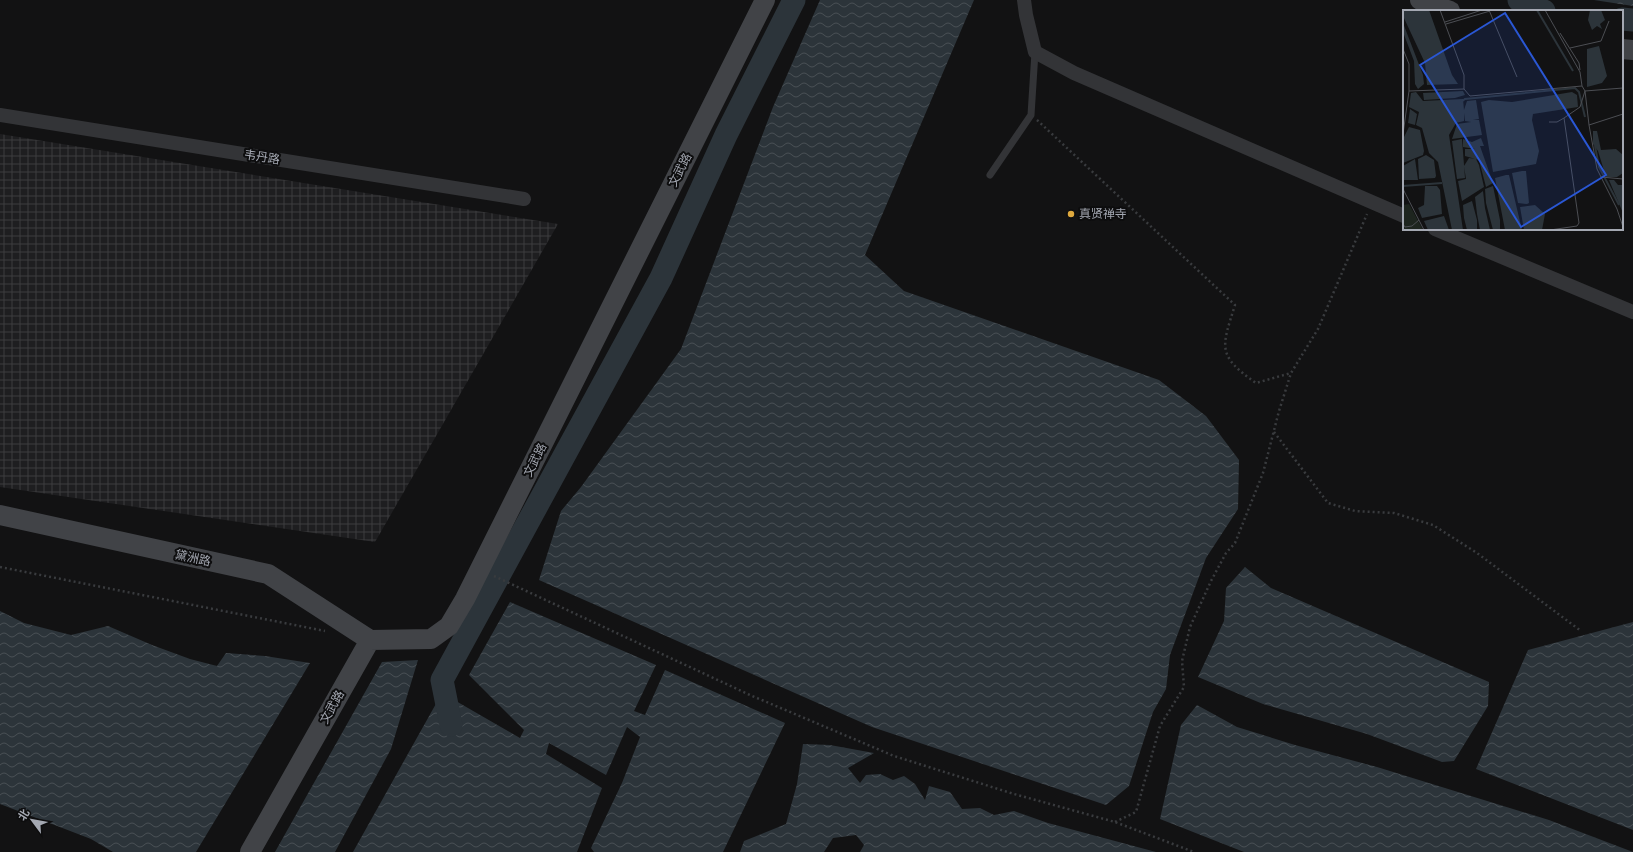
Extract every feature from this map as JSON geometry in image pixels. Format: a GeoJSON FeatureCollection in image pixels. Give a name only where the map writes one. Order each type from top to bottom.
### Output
{"type":"FeatureCollection","features":[{"type":"Feature","properties":{"kind":"main road","name":"文武路"},"geometry":{"type":"LineString","coordinates":[[250,852],[370,640],[430,639],[449,626],[468,593],[765,0]]}},
{"type":"Feature","properties":{"kind":"main road"},"geometry":{"type":"LineString","coordinates":[[1420,0],[1447,10]]}},
{"type":"Feature","properties":{"kind":"main road","name":"黛洲路"},"geometry":{"type":"LineString","coordinates":[[0,515],[268,574],[370,640]]}},
{"type":"Feature","properties":{"kind":"street"},"geometry":{"type":"LineString","coordinates":[[1024,0],[1035,52],[1074,74],[1403,216]]}},
{"type":"Feature","properties":{"kind":"street","name":"韦丹路"},"geometry":{"type":"LineString","coordinates":[[0,115],[524,199]]}},
{"type":"Feature","properties":{"kind":"street"},"geometry":{"type":"LineString","coordinates":[[1437,230],[1633,312]]}},
{"type":"Feature","properties":{"kind":"lane"},"geometry":{"type":"LineString","coordinates":[[990,176],[1031,115],[1035,52]]}},
{"type":"Feature","properties":{"kind":"path"},"geometry":{"type":"LineString","coordinates":[[1031,115],[1235,305],[1224,341],[1228,360],[1256,383],[1291,373]]}},
{"type":"Feature","properties":{"kind":"path"},"geometry":{"type":"LineString","coordinates":[[1115,822],[1136,812],[1160,726],[1184,687],[1182,661],[1190,627],[1218,567],[1226,553],[1236,542],[1263,473],[1273,432],[1291,373],[1318,329],[1373,203]]}},
{"type":"Feature","properties":{"kind":"path"},"geometry":{"type":"LineString","coordinates":[[1273,432],[1328,503],[1355,511],[1394,513],[1433,525],[1477,553],[1581,631]]}},
{"type":"Feature","properties":{"kind":"path"},"geometry":{"type":"LineString","coordinates":[[0,567],[332,632]]}},
{"type":"Feature","properties":{"kind":"path"},"geometry":{"type":"LineString","coordinates":[[488,573],[750,695],[894,756],[1014,794],[1115,822],[1194,852]]}},
{"type":"Feature","properties":{"kind":"shaded area"},"geometry":{"type":"Polygon","coordinates":[[[0,134],[558,224],[375,542],[0,487],[0,134]]]}},
{"type":"Feature","properties":{"kind":"water"},"geometry":{"type":"Polygon","coordinates":[[[820,0],[974,0],[865,255],[904,291],[1159,380],[1206,416],[1239,460],[1238,509],[1206,558],[1170,655],[1166,689],[1153,712],[1129,786],[1106,805],[872,727],[539,580],[561,511],[581,487],[681,349],[773,107],[820,0]]]}},
{"type":"Feature","properties":{"kind":"water"},"geometry":{"type":"Polygon","coordinates":[[[1594,0],[1633,0],[1633,6],[1594,0]]]}},
{"type":"Feature","properties":{"kind":"water"},"geometry":{"type":"Polygon","coordinates":[[[1245,567],[1271,588],[1489,682],[1488,706],[1454,761],[1442,762],[1367,734],[1263,704],[1198,677],[1224,621],[1226,588],[1245,567]]]}},
{"type":"Feature","properties":{"kind":"water"},"geometry":{"type":"Polygon","coordinates":[[[510,602],[656,665],[634,711],[645,715],[665,670],[785,723],[723,852],[594,852],[591,848],[622,783],[640,737],[627,727],[606,775],[549,743],[546,754],[602,788],[577,852],[353,852],[442,693],[520,738],[524,730],[469,675],[510,602]]]}},
{"type":"Feature","properties":{"kind":"water"},"geometry":{"type":"Polygon","coordinates":[[[0,611],[24,623],[71,635],[108,626],[190,659],[217,666],[226,653],[265,656],[310,663],[196,852],[113,852],[91,839],[0,804],[0,611]]]}},
{"type":"Feature","properties":{"kind":"water"},"geometry":{"type":"Polygon","coordinates":[[[1633,622],[1633,830],[1476,769],[1528,650],[1633,622]]]}},
{"type":"Feature","properties":{"kind":"water"},"geometry":{"type":"Polygon","coordinates":[[[418,660],[391,749],[335,852],[275,852],[382,662],[418,660]]]}},
{"type":"Feature","properties":{"kind":"water"},"geometry":{"type":"Polygon","coordinates":[[[1197,705],[1237,727],[1295,745],[1377,767],[1549,820],[1633,852],[1244,852],[1160,819],[1181,725],[1197,705]]]}},
{"type":"Feature","properties":{"kind":"water"},"geometry":{"type":"Polygon","coordinates":[[[803,744],[830,745],[874,753],[848,768],[860,783],[866,775],[880,774],[893,780],[904,776],[915,784],[925,800],[929,786],[950,792],[962,809],[980,808],[994,815],[1014,811],[1048,823],[1156,852],[860,852],[864,845],[856,835],[833,838],[824,852],[740,852],[744,841],[786,824],[797,784],[803,744]]]}},
{"type":"Feature","properties":{"kind":"waterway"},"geometry":{"type":"LineString","coordinates":[[451,725],[442,680],[661,278],[726,135],[794,0]]}},
{"type":"Feature","properties":{"kind":"waterway"},"geometry":{"type":"LineString","coordinates":[[1519,0],[1542,10]]}},
{"type":"Feature","properties":{"kind":"waterway"},"geometry":{"type":"LineString","coordinates":[[1623,19],[1633,20]]}},
{"type":"Feature","properties":{"kind":"place","name":"真贤禅寺"},"geometry":{"type":"Point","coordinates":[1071,214]}}]}
